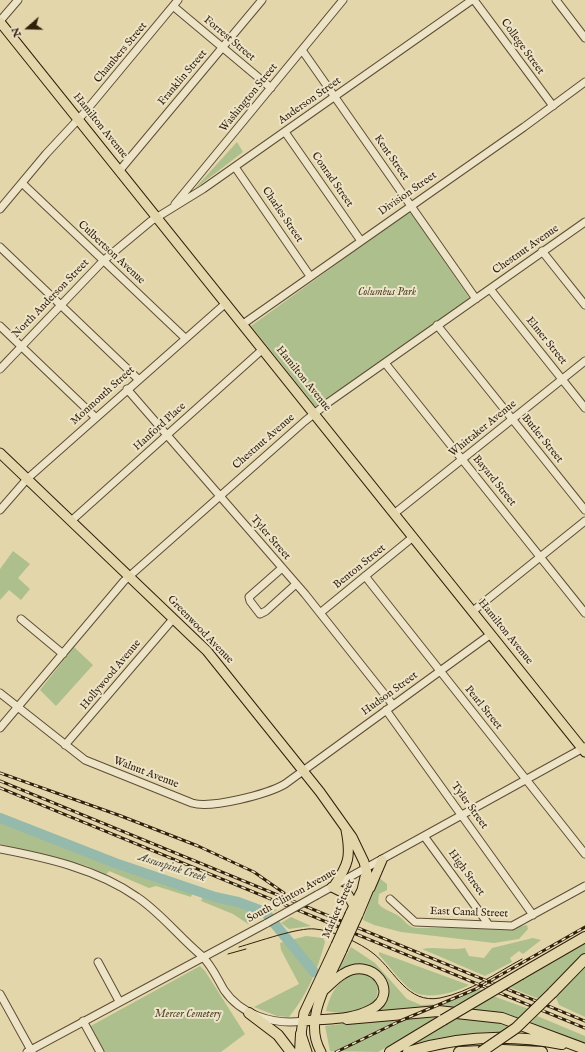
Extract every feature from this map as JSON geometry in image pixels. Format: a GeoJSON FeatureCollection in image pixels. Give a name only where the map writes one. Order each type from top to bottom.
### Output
{"type":"FeatureCollection","features":[{"type":"Feature","properties":{"kind":"highway"},"geometry":{"type":"LineString","coordinates":[[390,1052],[585,937]]}},
{"type":"Feature","properties":{"kind":"highway"},"geometry":{"type":"LineString","coordinates":[[481,1052],[516,1028],[585,959]]}},
{"type":"Feature","properties":{"kind":"highway"},"geometry":{"type":"LineString","coordinates":[[348,1018],[438,1011],[496,1018],[563,1039],[585,1049]]}},
{"type":"Feature","properties":{"kind":"highway"},"geometry":{"type":"LineString","coordinates":[[249,1013],[278,1035],[291,1052]]}},
{"type":"Feature","properties":{"kind":"highway"},"geometry":{"type":"LineString","coordinates":[[300,1052],[301,1034]]}},
{"type":"Feature","properties":{"kind":"highway"},"geometry":{"type":"LineString","coordinates":[[408,1052],[450,1042],[491,1038],[531,1040],[585,1049]]}},
{"type":"Feature","properties":{"kind":"highway"},"geometry":{"type":"LineString","coordinates":[[459,1052],[503,1050],[542,1052]]}},
{"type":"Feature","properties":{"kind":"main road","name":"Hamilton Avenue"},"geometry":{"type":"LineString","coordinates":[[0,21],[584,750]]}},
{"type":"Feature","properties":{"kind":"main road","name":"Greenwood Avenue"},"geometry":{"type":"LineString","coordinates":[[0,453],[207,651],[301,772],[320,792],[358,847],[366,868]]}},
{"type":"Feature","properties":{"kind":"main road"},"geometry":{"type":"LineString","coordinates":[[346,829],[349,856],[346,867],[333,886],[343,891],[354,912]]}},
{"type":"Feature","properties":{"kind":"main road"},"geometry":{"type":"LineString","coordinates":[[368,891],[382,860]]}},
{"type":"Feature","properties":{"kind":"main road","name":"Market Street"},"geometry":{"type":"LineString","coordinates":[[354,912],[368,891],[366,868]]}},
{"type":"Feature","properties":{"kind":"main road","name":"Market Street"},"geometry":{"type":"LineString","coordinates":[[321,1052],[315,1039],[314,1020],[339,947],[362,890],[366,868]]}},
{"type":"Feature","properties":{"kind":"main road","name":"Market Street"},"geometry":{"type":"LineString","coordinates":[[307,1052],[301,1034],[303,1021],[310,999],[339,947]]}},
{"type":"Feature","properties":{"kind":"main road"},"geometry":{"type":"LineString","coordinates":[[303,1021],[348,1018],[372,1009],[379,1003],[382,997],[383,988],[376,974],[368,969],[352,970],[335,979],[324,990]]}},
{"type":"Feature","properties":{"kind":"street"},"geometry":{"type":"LineString","coordinates":[[0,21],[18,0]]}},
{"type":"Feature","properties":{"kind":"street","name":"Chambers Street"},"geometry":{"type":"LineString","coordinates":[[0,209],[22,182],[79,119],[178,0]]}},
{"type":"Feature","properties":{"kind":"street","name":"Franklin Street"},"geometry":{"type":"LineString","coordinates":[[120,170],[262,0]]}},
{"type":"Feature","properties":{"kind":"street","name":"Washington Street"},"geometry":{"type":"LineString","coordinates":[[171,209],[343,0]]}},
{"type":"Feature","properties":{"kind":"street","name":"Anderson Street"},"geometry":{"type":"LineString","coordinates":[[158,218],[235,167],[473,0]]}},
{"type":"Feature","properties":{"kind":"street","name":"College Street"},"geometry":{"type":"LineString","coordinates":[[473,0],[553,106]]}},
{"type":"Feature","properties":{"kind":"street"},"geometry":{"type":"LineString","coordinates":[[556,0],[585,38]]}},
{"type":"Feature","properties":{"kind":"street","name":"Forrest Street"},"geometry":{"type":"LineString","coordinates":[[173,6],[271,88]]}},
{"type":"Feature","properties":{"kind":"street","name":"Kent Street"},"geometry":{"type":"LineString","coordinates":[[302,50],[476,299]]}},
{"type":"Feature","properties":{"kind":"street","name":"Division Street"},"geometry":{"type":"LineString","coordinates":[[243,324],[585,82]]}},
{"type":"Feature","properties":{"kind":"street","name":"Conrad Street"},"geometry":{"type":"LineString","coordinates":[[285,132],[361,241]]}},
{"type":"Feature","properties":{"kind":"street","name":"Charles Street"},"geometry":{"type":"LineString","coordinates":[[235,167],[310,276]]}},
{"type":"Feature","properties":{"kind":"street","name":"Culbertson Avenue"},"geometry":{"type":"LineString","coordinates":[[22,182],[185,338]]}},
{"type":"Feature","properties":{"kind":"street","name":"North Anderson Street"},"geometry":{"type":"LineString","coordinates":[[0,369],[103,261],[152,221],[158,218]]}},
{"type":"Feature","properties":{"kind":"street","name":"Chestnut Avenue"},"geometry":{"type":"LineString","coordinates":[[0,728],[128,577],[219,496],[315,413],[585,222]]}},
{"type":"Feature","properties":{"kind":"street"},"geometry":{"type":"LineString","coordinates":[[0,247],[138,379]]}},
{"type":"Feature","properties":{"kind":"street"},"geometry":{"type":"LineString","coordinates":[[542,252],[585,305]]}},
{"type":"Feature","properties":{"kind":"street","name":"Elmer Street"},"geometry":{"type":"LineString","coordinates":[[490,289],[585,408]]}},
{"type":"Feature","properties":{"kind":"street","name":"Monmouth Street"},"geometry":{"type":"LineString","coordinates":[[0,510],[27,479],[95,417],[226,303]]}},
{"type":"Feature","properties":{"kind":"street"},"geometry":{"type":"LineString","coordinates":[[0,326],[95,417]]}},
{"type":"Feature","properties":{"kind":"street","name":"Butler Street"},"geometry":{"type":"LineString","coordinates":[[438,326],[585,510]]}},
{"type":"Feature","properties":{"kind":"street","name":"Hanford Place"},"geometry":{"type":"LineString","coordinates":[[71,521],[263,349]]}},
{"type":"Feature","properties":{"kind":"street","name":"Whittaker Avenue"},"geometry":{"type":"LineString","coordinates":[[395,513],[585,361]]}},
{"type":"Feature","properties":{"kind":"street","name":"Bayard Street"},"geometry":{"type":"LineString","coordinates":[[385,363],[585,613]]}},
{"type":"Feature","properties":{"kind":"street","name":"Tyler Street"},"geometry":{"type":"LineString","coordinates":[[126,390],[296,584],[393,705]]}},
{"type":"Feature","properties":{"kind":"street"},"geometry":{"type":"LineString","coordinates":[[472,611],[585,521]]}},
{"type":"Feature","properties":{"kind":"street","name":"Benton Street"},"geometry":{"type":"LineString","coordinates":[[320,613],[413,537]]}},
{"type":"Feature","properties":{"kind":"street"},"geometry":{"type":"LineString","coordinates":[[282,568],[249,597],[250,601],[260,614],[266,611],[296,584]]}},
{"type":"Feature","properties":{"kind":"street","name":"Pearl Street"},"geometry":{"type":"LineString","coordinates":[[365,576],[439,672],[585,854]]}},
{"type":"Feature","properties":{"kind":"street"},"geometry":{"type":"LineString","coordinates":[[21,619],[63,654]]}},
{"type":"Feature","properties":{"kind":"street","name":"Hollywood Avenue"},"geometry":{"type":"LineString","coordinates":[[65,745],[173,619]]}},
{"type":"Feature","properties":{"kind":"street","name":"Hudson Street"},"geometry":{"type":"LineString","coordinates":[[301,772],[491,634]]}},
{"type":"Feature","properties":{"kind":"street","name":"Walnut Avenue"},"geometry":{"type":"LineString","coordinates":[[0,693],[65,745],[92,763],[199,805],[221,802],[273,790],[285,784],[301,772]]}},
{"type":"Feature","properties":{"kind":"street","name":"Tyler Street"},"geometry":{"type":"LineString","coordinates":[[386,710],[533,915]]}},
{"type":"Feature","properties":{"kind":"street","name":"South Clinton Avenue"},"geometry":{"type":"LineString","coordinates":[[30,1051],[119,1001],[267,923],[526,780],[584,750]]}},
{"type":"Feature","properties":{"kind":"street","name":"High Street"},"geometry":{"type":"LineString","coordinates":[[424,836],[489,925]]}},
{"type":"Feature","properties":{"kind":"street"},"geometry":{"type":"LineString","coordinates":[[0,849],[54,860],[87,872],[125,890],[144,902],[202,956],[209,963],[228,995],[249,1013],[278,1021],[303,1021]]}},
{"type":"Feature","properties":{"kind":"street","name":"East Canal Street"},"geometry":{"type":"LineString","coordinates":[[390,899],[401,908],[413,922],[512,926],[585,886]]}},
{"type":"Feature","properties":{"kind":"street"},"geometry":{"type":"LineString","coordinates":[[98,962],[119,1001]]}},
{"type":"Feature","properties":{"kind":"street"},"geometry":{"type":"LineString","coordinates":[[0,994],[30,1051]]}},
{"type":"Feature","properties":{"kind":"street"},"geometry":{"type":"LineString","coordinates":[[83,1021],[100,1052]]}},
{"type":"Feature","properties":{"kind":"green space"},"geometry":{"type":"Polygon","coordinates":[[[237,142],[243,152],[196,188],[197,186],[237,142]]]}},
{"type":"Feature","properties":{"kind":"green space","name":"Columbus Park"},"geometry":{"type":"Polygon","coordinates":[[[410,211],[470,299],[316,407],[251,326],[410,211]]]}},
{"type":"Feature","properties":{"kind":"green space"},"geometry":{"type":"Polygon","coordinates":[[[13,551],[30,564],[18,578],[30,589],[21,600],[9,590],[0,600],[0,569],[13,551]]]}},
{"type":"Feature","properties":{"kind":"green space"},"geometry":{"type":"Polygon","coordinates":[[[74,647],[93,665],[56,706],[40,690],[74,647]]]}},
{"type":"Feature","properties":{"kind":"green space"},"geometry":{"type":"Polygon","coordinates":[[[0,813],[126,864],[195,886],[191,897],[156,886],[149,888],[109,871],[106,875],[87,866],[0,844],[0,813]]]}},
{"type":"Feature","properties":{"kind":"green space"},"geometry":{"type":"Polygon","coordinates":[[[378,877],[387,884],[387,890],[379,894],[378,903],[383,908],[397,915],[413,927],[515,927],[527,925],[528,929],[519,939],[494,943],[401,932],[374,925],[363,920],[378,877]]]}},
{"type":"Feature","properties":{"kind":"green space"},"geometry":{"type":"Polygon","coordinates":[[[206,890],[277,910],[248,924],[233,914],[201,901],[206,890]]]}},
{"type":"Feature","properties":{"kind":"green space"},"geometry":{"type":"Polygon","coordinates":[[[291,917],[311,926],[289,929],[281,923],[291,917]]]}},
{"type":"Feature","properties":{"kind":"green space"},"geometry":{"type":"Polygon","coordinates":[[[306,936],[323,938],[325,942],[311,981],[295,1009],[289,1017],[277,1016],[254,1007],[299,984],[281,950],[280,943],[306,936]]]}},
{"type":"Feature","properties":{"kind":"green space"},"geometry":{"type":"Polygon","coordinates":[[[533,938],[541,940],[523,954],[519,951],[510,958],[512,962],[485,976],[422,949],[465,948],[469,956],[484,958],[492,948],[533,938]]]}},
{"type":"Feature","properties":{"kind":"green space"},"geometry":{"type":"Polygon","coordinates":[[[585,943],[585,953],[539,999],[509,987],[585,943]]]}},
{"type":"Feature","properties":{"kind":"green space"},"geometry":{"type":"Polygon","coordinates":[[[351,947],[375,963],[407,999],[421,1005],[442,1004],[479,989],[483,991],[451,1008],[377,1014],[384,986],[381,974],[376,970],[368,968],[346,970],[339,969],[351,947]]]}},
{"type":"Feature","properties":{"kind":"green space"},"geometry":{"type":"Polygon","coordinates":[[[379,952],[469,985],[456,991],[440,995],[424,995],[417,993],[411,990],[399,978],[379,955],[379,952]]]}},
{"type":"Feature","properties":{"kind":"green space"},"geometry":{"type":"Polygon","coordinates":[[[585,965],[585,1017],[559,1005],[555,995],[585,965]]]}},
{"type":"Feature","properties":{"kind":"green space","name":"Mercer Cemetery"},"geometry":{"type":"Polygon","coordinates":[[[200,966],[205,971],[245,1034],[221,1052],[100,1052],[87,1028],[200,966]]]}},
{"type":"Feature","properties":{"kind":"green space"},"geometry":{"type":"Polygon","coordinates":[[[357,973],[368,975],[376,982],[378,990],[372,1005],[365,1010],[354,1013],[326,1011],[330,998],[336,987],[345,979],[357,973]]]}},
{"type":"Feature","properties":{"kind":"green space"},"geometry":{"type":"Polygon","coordinates":[[[493,996],[529,1009],[517,1020],[468,1011],[493,996]]]}},
{"type":"Feature","properties":{"kind":"green space"},"geometry":{"type":"Polygon","coordinates":[[[408,1016],[441,1016],[378,1052],[330,1051],[325,1026],[408,1016]]]}},
{"type":"Feature","properties":{"kind":"green space"},"geometry":{"type":"Polygon","coordinates":[[[537,1016],[585,1036],[585,1043],[529,1025],[537,1016]]]}},
{"type":"Feature","properties":{"kind":"green space"},"geometry":{"type":"Polygon","coordinates":[[[460,1017],[511,1024],[503,1032],[472,1033],[407,1047],[411,1042],[460,1017]]]}},
{"type":"Feature","properties":{"kind":"waterway","name":"Assunpink Creek"},"geometry":{"type":"LineString","coordinates":[[0,818],[115,863],[215,897],[238,902],[265,912],[314,972]]}},
{"type":"Feature","properties":{"kind":"tram line"},"geometry":{"type":"LineString","coordinates":[[239,947],[299,930],[315,929],[330,932],[346,938],[374,954],[410,991],[429,999],[451,995],[472,987],[522,959]]}},
{"type":"Feature","properties":{"kind":"tram line"},"geometry":{"type":"LineString","coordinates":[[228,954],[246,949]]}},
{"type":"Feature","properties":{"kind":"railway"},"geometry":{"type":"LineString","coordinates":[[0,773],[121,816],[198,846],[254,872],[284,893]]}},
{"type":"Feature","properties":{"kind":"railway"},"geometry":{"type":"LineString","coordinates":[[0,781],[585,1021]]}},
{"type":"Feature","properties":{"kind":"railway"},"geometry":{"type":"LineString","coordinates":[[0,788],[585,1028]]}},
{"type":"Feature","properties":{"kind":"railway"},"geometry":{"type":"LineString","coordinates":[[336,1052],[400,1021],[476,989],[585,927]]}}]}
